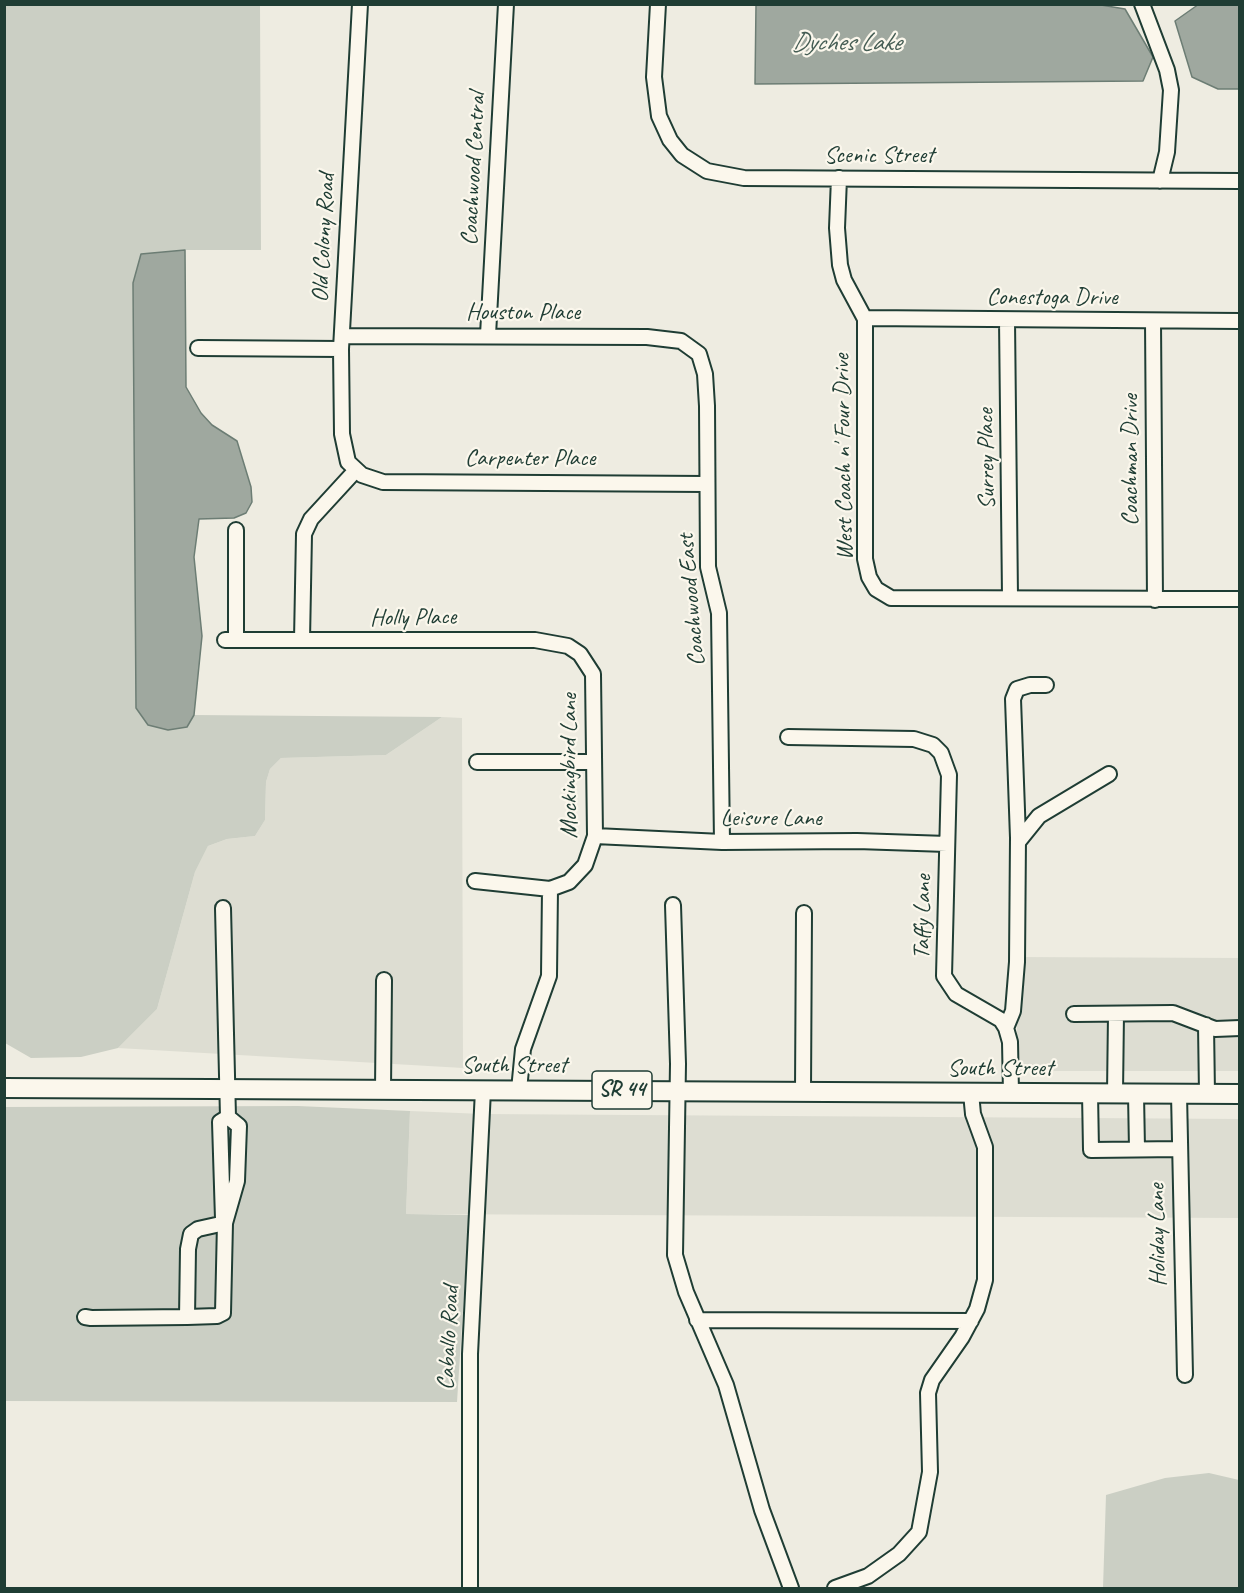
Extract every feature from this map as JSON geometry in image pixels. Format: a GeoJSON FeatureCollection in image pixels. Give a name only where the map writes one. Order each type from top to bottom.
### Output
{"type":"FeatureCollection","features":[{"type":"Feature","properties":{"kind":"main road","name":"South Street"},"geometry":{"type":"LineString","coordinates":[[4,1088],[1239,1094]]}},
{"type":"Feature","properties":{"kind":"street","name":"Old Colony Road"},"geometry":{"type":"LineString","coordinates":[[356,470],[345,454],[342,434],[341,343],[360,4]]}},
{"type":"Feature","properties":{"kind":"street","name":"Coachwood Central"},"geometry":{"type":"LineString","coordinates":[[488,335],[506,4]]}},
{"type":"Feature","properties":{"kind":"street","name":"Scenic Street"},"geometry":{"type":"LineString","coordinates":[[658,4],[654,77],[656,104],[662,126],[682,155],[707,171],[724,175],[839,178],[1239,181]]}},
{"type":"Feature","properties":{"kind":"street"},"geometry":{"type":"LineString","coordinates":[[1142,4],[1167,70],[1171,90],[1167,152],[1160,181]]}},
{"type":"Feature","properties":{"kind":"street","name":"West Coach n' Four Drive"},"geometry":{"type":"LineString","coordinates":[[839,178],[837,228],[840,265],[844,280],[865,318],[865,559],[869,577],[876,589],[891,598],[1239,599]]}},
{"type":"Feature","properties":{"kind":"street","name":"Conestoga Drive"},"geometry":{"type":"LineString","coordinates":[[865,318],[1239,321]]}},
{"type":"Feature","properties":{"kind":"street","name":"Surrey Place"},"geometry":{"type":"LineString","coordinates":[[1008,320],[1010,597]]}},
{"type":"Feature","properties":{"kind":"street","name":"Coachman Drive"},"geometry":{"type":"LineString","coordinates":[[1154,321],[1155,600]]}},
{"type":"Feature","properties":{"kind":"street","name":"Houston Place"},"geometry":{"type":"LineString","coordinates":[[198,348],[243,351],[488,335],[666,338],[681,341],[699,354]]}},
{"type":"Feature","properties":{"kind":"street","name":"Coachwood East"},"geometry":{"type":"LineString","coordinates":[[699,354],[704,368],[708,406],[706,484],[708,567],[718,613],[720,636],[722,842]]}},
{"type":"Feature","properties":{"kind":"street"},"geometry":{"type":"LineString","coordinates":[[302,640],[304,534],[311,519],[356,470]]}},
{"type":"Feature","properties":{"kind":"street","name":"Carpenter Place"},"geometry":{"type":"LineString","coordinates":[[356,470],[383,482],[706,484]]}},
{"type":"Feature","properties":{"kind":"street","name":"Holly Place"},"geometry":{"type":"LineString","coordinates":[[236,530],[230,640],[552,642],[580,654],[592,668]]}},
{"type":"Feature","properties":{"kind":"street","name":"Mockingbird Lane"},"geometry":{"type":"LineString","coordinates":[[550,889],[578,875],[591,852],[595,836],[592,668]]}},
{"type":"Feature","properties":{"kind":"street"},"geometry":{"type":"LineString","coordinates":[[1011,1093],[1010,1042],[1006,1028],[1012,1011],[1017,962],[1018,842],[1013,699],[1017,690],[1030,685],[1046,685]]}},
{"type":"Feature","properties":{"kind":"street","name":"Taffy Lane"},"geometry":{"type":"LineString","coordinates":[[788,738],[914,739],[938,749],[946,762],[949,774],[944,976],[956,994],[1001,1020],[1006,1028]]}},
{"type":"Feature","properties":{"kind":"street"},"geometry":{"type":"LineString","coordinates":[[477,762],[592,762]]}},
{"type":"Feature","properties":{"kind":"street"},"geometry":{"type":"LineString","coordinates":[[1018,842],[1039,816],[1109,774]]}},
{"type":"Feature","properties":{"kind":"street","name":"Leisure Lane"},"geometry":{"type":"LineString","coordinates":[[595,836],[722,842],[857,841],[948,844]]}},
{"type":"Feature","properties":{"kind":"street"},"geometry":{"type":"LineString","coordinates":[[475,882],[550,889],[549,976],[523,1049],[519,1090]]}},
{"type":"Feature","properties":{"kind":"street"},"geometry":{"type":"LineString","coordinates":[[673,905],[678,1091],[675,1255],[686,1293],[726,1385],[762,1510],[791,1588]]}},
{"type":"Feature","properties":{"kind":"street"},"geometry":{"type":"LineString","coordinates":[[85,1317],[217,1317],[223,1313],[225,1222],[223,1219],[220,1122],[228,1117],[223,908]]}},
{"type":"Feature","properties":{"kind":"street"},"geometry":{"type":"LineString","coordinates":[[803,1091],[804,914]]}},
{"type":"Feature","properties":{"kind":"street"},"geometry":{"type":"LineString","coordinates":[[383,1089],[384,980]]}},
{"type":"Feature","properties":{"kind":"street"},"geometry":{"type":"LineString","coordinates":[[1074,1014],[1173,1013],[1215,1029],[1239,1028]]}},
{"type":"Feature","properties":{"kind":"street"},"geometry":{"type":"LineString","coordinates":[[1115,1093],[1116,1014]]}},
{"type":"Feature","properties":{"kind":"street"},"geometry":{"type":"LineString","coordinates":[[1206,1025],[1207,1094]]}},
{"type":"Feature","properties":{"kind":"street","name":"Caballo Road"},"geometry":{"type":"LineString","coordinates":[[470,1588],[469,1365],[483,1090]]}},
{"type":"Feature","properties":{"kind":"street"},"geometry":{"type":"LineString","coordinates":[[835,1588],[868,1576],[899,1554],[919,1532],[930,1472],[928,1393],[932,1380],[971,1321],[985,1280],[985,1147],[974,1114],[971,1093]]}},
{"type":"Feature","properties":{"kind":"street"},"geometry":{"type":"LineString","coordinates":[[1090,1093],[1091,1150],[1180,1149]]}},
{"type":"Feature","properties":{"kind":"street"},"geometry":{"type":"LineString","coordinates":[[1136,1094],[1137,1149]]}},
{"type":"Feature","properties":{"kind":"street","name":"Holiday Lane"},"geometry":{"type":"LineString","coordinates":[[1179,1094],[1185,1375]]}},
{"type":"Feature","properties":{"kind":"street"},"geometry":{"type":"LineString","coordinates":[[187,1317],[188,1249],[191,1234],[198,1229],[225,1222]]}},
{"type":"Feature","properties":{"kind":"street"},"geometry":{"type":"LineString","coordinates":[[698,1320],[971,1321]]}},
{"type":"Feature","properties":{"kind":"shaded area"},"geometry":{"type":"Polygon","coordinates":[[[4,5],[260,5],[261,250],[185,250],[142,254],[133,283],[136,708],[148,725],[187,727],[194,715],[442,717],[386,755],[281,758],[270,769],[266,782],[265,820],[255,836],[227,839],[208,846],[195,872],[157,1009],[118,1048],[81,1057],[31,1058],[5,1043],[4,5]]]}},
{"type":"Feature","properties":{"kind":"shaded area"},"geometry":{"type":"Polygon","coordinates":[[[442,717],[462,718],[463,1068],[118,1048],[157,1009],[195,872],[208,846],[227,839],[255,836],[265,820],[266,782],[270,769],[281,758],[386,755],[442,717]]]}},
{"type":"Feature","properties":{"kind":"shaded area"},"geometry":{"type":"Polygon","coordinates":[[[1017,957],[1239,958],[1239,1071],[1017,1071],[1017,957]]]}},
{"type":"Feature","properties":{"kind":"shaded area"},"geometry":{"type":"Polygon","coordinates":[[[298,1106],[410,1111],[406,1214],[469,1215],[457,1402],[5,1401],[5,1107],[298,1106]]]}},
{"type":"Feature","properties":{"kind":"shaded area"},"geometry":{"type":"Polygon","coordinates":[[[410,1111],[483,1114],[1239,1119],[1239,1218],[406,1214],[410,1111]]]}},
{"type":"Feature","properties":{"kind":"shaded area"},"geometry":{"type":"Polygon","coordinates":[[[1209,1473],[1239,1480],[1239,1588],[1103,1588],[1106,1495],[1165,1478],[1209,1473]]]}},
{"type":"Feature","properties":{"kind":"water"},"geometry":{"type":"Polygon","coordinates":[[[1199,4],[1239,5],[1239,89],[1218,89],[1192,77],[1175,21],[1199,4]]]}},
{"type":"Feature","properties":{"kind":"water","name":"Dyches Lake"},"geometry":{"type":"Polygon","coordinates":[[[756,5],[1101,5],[1125,9],[1153,57],[1143,81],[755,84],[756,5]]]}},
{"type":"Feature","properties":{"kind":"water"},"geometry":{"type":"Polygon","coordinates":[[[185,250],[186,387],[201,413],[212,425],[237,441],[251,487],[252,502],[246,513],[234,518],[199,519],[194,557],[202,636],[194,715],[187,727],[168,730],[148,725],[136,708],[133,283],[141,254],[185,250]]]}}]}
